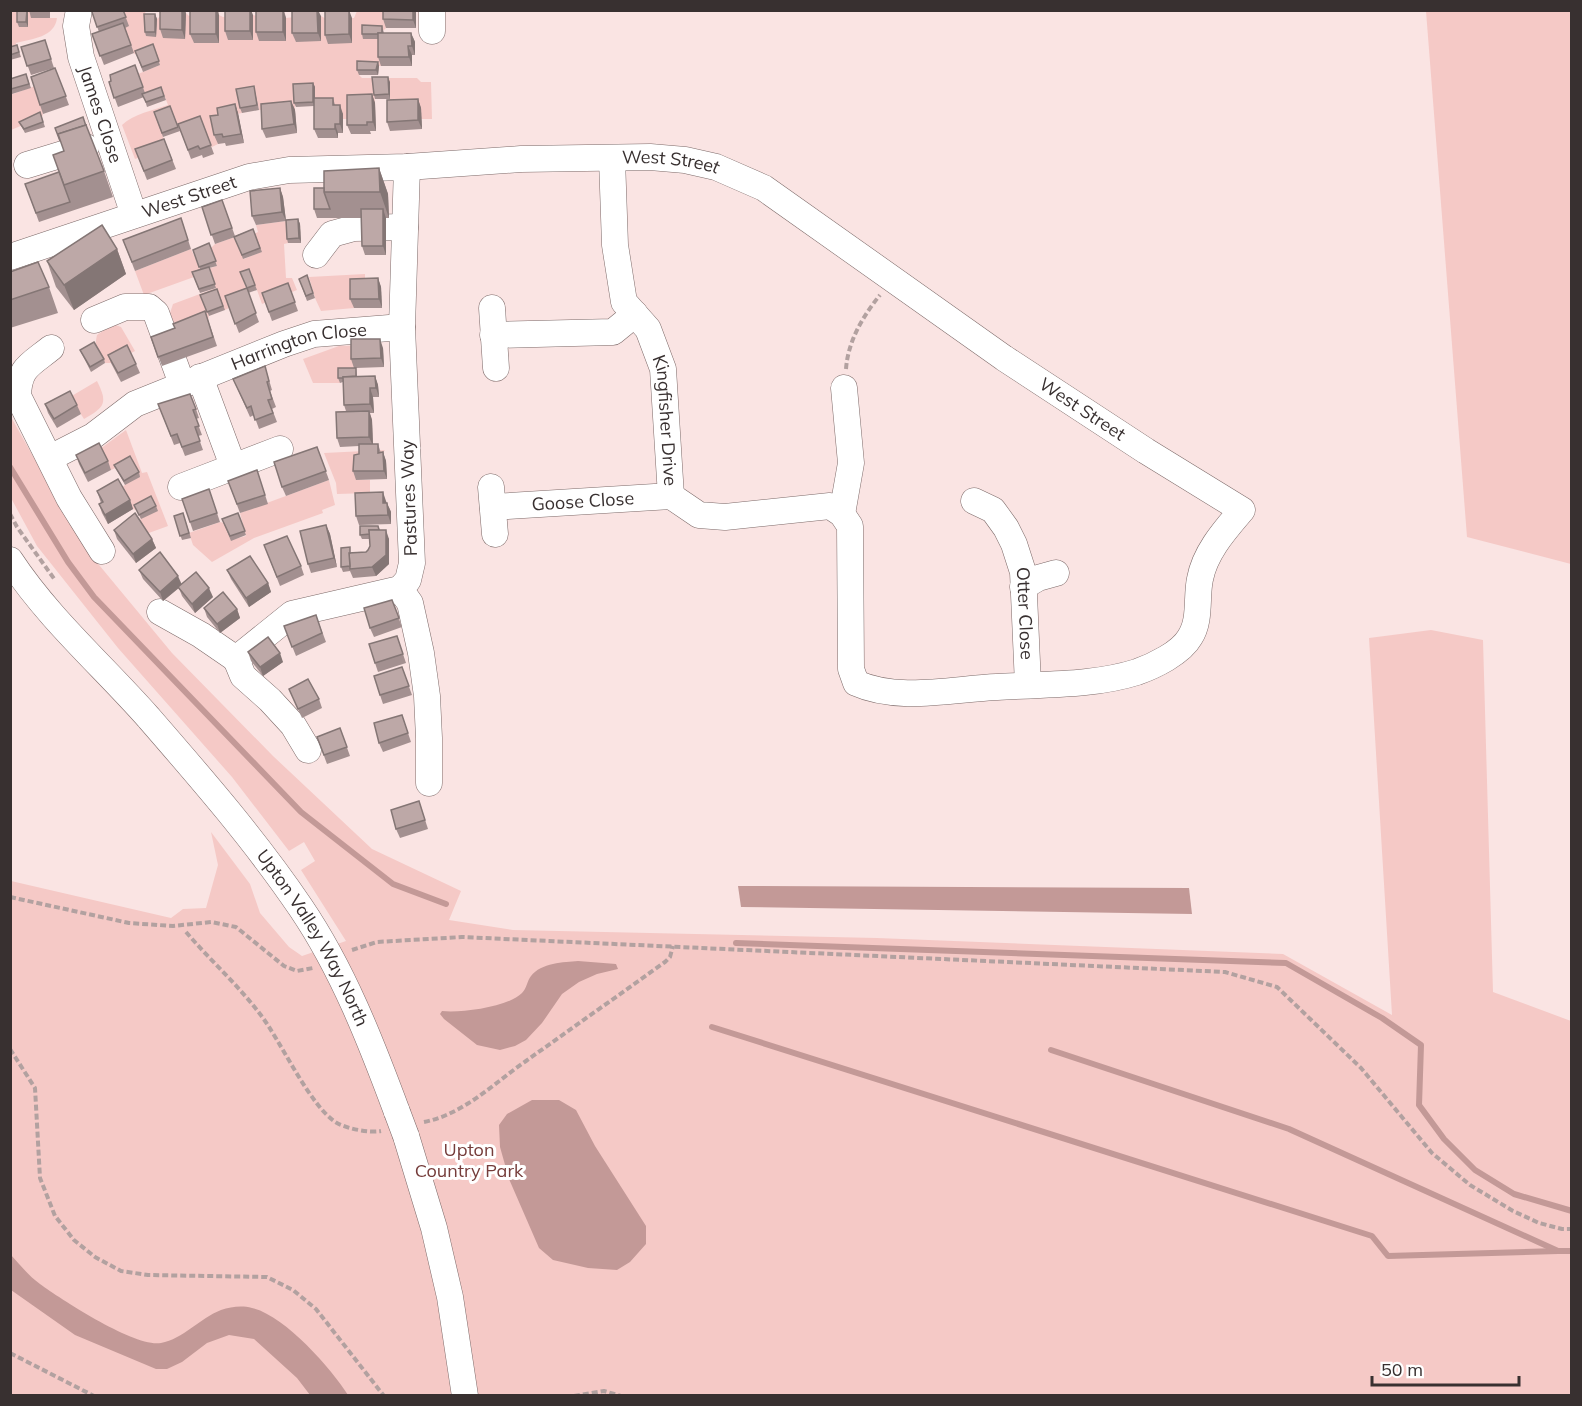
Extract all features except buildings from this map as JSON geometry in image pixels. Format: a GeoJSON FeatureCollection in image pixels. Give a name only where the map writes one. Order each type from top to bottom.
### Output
{"type":"FeatureCollection","features":[{"type":"Feature","properties":{"kind":"street","name":"James Close"},"geometry":{"type":"LineString","coordinates":[[79,10],[76,26],[81,57],[134,214]]}},
{"type":"Feature","properties":{"kind":"street"},"geometry":{"type":"LineString","coordinates":[[27,165],[109,139]]}},
{"type":"Feature","properties":{"kind":"street","name":"West Street"},"geometry":{"type":"LineString","coordinates":[[10,257],[249,177],[289,170],[406,167],[521,159],[650,158],[673,159],[716,167],[764,188],[1013,364],[1146,451],[1242,510],[1207,557],[1200,579],[1197,614],[1191,637],[1169,657],[1138,672],[1096,681],[1028,685]]}},
{"type":"Feature","properties":{"kind":"street","name":"Kingfisher Drive"},"geometry":{"type":"LineString","coordinates":[[612,159],[615,245],[624,302],[648,329],[663,369],[671,496],[699,515],[725,517],[830,506],[842,514]]}},
{"type":"Feature","properties":{"kind":"street","name":"Pastures Way"},"geometry":{"type":"LineString","coordinates":[[400,589],[408,580],[412,563],[402,327],[406,167]]}},
{"type":"Feature","properties":{"kind":"street"},"geometry":{"type":"LineString","coordinates":[[316,255],[332,234],[354,228],[405,227]]}},
{"type":"Feature","properties":{"kind":"street"},"geometry":{"type":"LineString","coordinates":[[94,320],[125,307],[149,307],[156,313],[233,466]]}},
{"type":"Feature","properties":{"kind":"street"},"geometry":{"type":"LineString","coordinates":[[492,308],[496,368]]}},
{"type":"Feature","properties":{"kind":"street"},"geometry":{"type":"LineString","coordinates":[[493,335],[613,332],[635,314]]}},
{"type":"Feature","properties":{"kind":"street","name":"Harrington Close"},"geometry":{"type":"LineString","coordinates":[[50,458],[93,436],[135,404],[191,380],[314,334],[402,327]]}},
{"type":"Feature","properties":{"kind":"street"},"geometry":{"type":"LineString","coordinates":[[51,348],[26,368],[19,381],[18,396],[69,498],[102,552]]}},
{"type":"Feature","properties":{"kind":"street"},"geometry":{"type":"LineString","coordinates":[[844,388],[851,463],[842,514],[850,526],[851,669],[856,683],[870,690],[910,693],[1028,685]]}},
{"type":"Feature","properties":{"kind":"street"},"geometry":{"type":"LineString","coordinates":[[181,487],[280,449]]}},
{"type":"Feature","properties":{"kind":"street","name":"Goose Close"},"geometry":{"type":"LineString","coordinates":[[495,534],[492,497],[671,496]]}},
{"type":"Feature","properties":{"kind":"street","name":"Otter Close"},"geometry":{"type":"LineString","coordinates":[[974,501],[993,510],[1006,528],[1023,572],[1028,685]]}},
{"type":"Feature","properties":{"kind":"street","name":"Upton Valley Way North"},"geometry":{"type":"LineString","coordinates":[[10,560],[61,623],[146,715],[229,813],[301,908],[333,962],[362,1022],[406,1136],[434,1228],[450,1297],[465,1395]]}},
{"type":"Feature","properties":{"kind":"street"},"geometry":{"type":"LineString","coordinates":[[1023,587],[1038,578],[1056,573]]}},
{"type":"Feature","properties":{"kind":"street"},"geometry":{"type":"LineString","coordinates":[[236,659],[292,614],[400,589],[410,603],[421,653],[428,707],[429,783]]}},
{"type":"Feature","properties":{"kind":"street"},"geometry":{"type":"LineString","coordinates":[[160,612],[201,635],[236,659],[243,676],[293,725],[308,750]]}},
{"type":"Feature","properties":{"kind":"path"},"geometry":{"type":"LineString","coordinates":[[844,388],[846,360],[855,334],[869,309],[893,279]]}},
{"type":"Feature","properties":{"kind":"path"},"geometry":{"type":"LineString","coordinates":[[10,897],[129,922],[173,926],[211,922],[237,927],[284,966],[297,971],[333,962],[345,953],[377,942],[414,938],[462,937],[1225,972],[1277,987],[1361,1068],[1432,1153],[1470,1185],[1513,1211],[1539,1223],[1572,1229]]}},
{"type":"Feature","properties":{"kind":"path"},"geometry":{"type":"LineString","coordinates":[[186,932],[259,1012],[308,1091],[324,1112],[337,1123],[372,1133]]}},
{"type":"Feature","properties":{"kind":"path"},"geometry":{"type":"LineString","coordinates":[[435,1120],[472,1102],[521,1064],[665,962],[670,957],[674,946]]}},
{"type":"Feature","properties":{"kind":"path"},"geometry":{"type":"LineString","coordinates":[[10,1049],[35,1088],[40,1178],[55,1216],[74,1240],[95,1257],[121,1271],[148,1275],[267,1277],[293,1290],[316,1309],[384,1395]]}},
{"type":"Feature","properties":{"kind":"path"},"geometry":{"type":"LineString","coordinates":[[10,1353],[94,1395]]}},
{"type":"Feature","properties":{"kind":"path"},"geometry":{"type":"LineString","coordinates":[[574,1395],[604,1391],[621,1395]]}},
{"type":"Feature","properties":{"kind":"green space"},"geometry":{"type":"Polygon","coordinates":[[[145,10],[146,18],[157,19],[164,13],[186,13],[189,16],[228,16],[253,40],[253,15],[260,17],[286,41],[286,18],[295,17],[321,41],[321,16],[328,20],[328,43],[352,43],[352,18],[357,11],[386,11],[384,30],[364,30],[383,39],[381,66],[359,66],[359,75],[362,78],[417,78],[421,82],[431,82],[432,119],[421,119],[390,109],[390,82],[374,82],[375,103],[350,104],[350,119],[343,119],[317,107],[295,88],[295,110],[264,113],[263,110],[259,110],[255,91],[238,94],[242,113],[220,117],[214,125],[218,144],[212,147],[181,133],[172,110],[156,117],[167,148],[135,159],[122,125],[138,115],[168,105],[163,92],[144,98],[138,74],[160,65],[154,49],[137,55],[101,36],[123,11],[145,10]]]}},
{"type":"Feature","properties":{"kind":"green space"},"geometry":{"type":"Polygon","coordinates":[[[11,11],[31,11],[32,18],[57,18],[52,29],[47,33],[16,43],[15,50],[11,51],[11,11]]]}},
{"type":"Feature","properties":{"kind":"green space"},"geometry":{"type":"Polygon","coordinates":[[[1426,11],[1571,11],[1571,564],[1467,537],[1426,11]]]}},
{"type":"Feature","properties":{"kind":"green space"},"geometry":{"type":"Polygon","coordinates":[[[35,86],[42,117],[11,130],[10,89],[13,94],[35,86]]]}},
{"type":"Feature","properties":{"kind":"green space"},"geometry":{"type":"Polygon","coordinates":[[[286,221],[288,243],[284,244],[286,278],[292,278],[297,290],[262,304],[257,290],[242,277],[250,297],[228,305],[229,308],[225,310],[202,300],[209,316],[208,320],[177,333],[170,313],[173,304],[216,288],[194,277],[144,295],[135,271],[191,249],[201,271],[217,266],[211,248],[215,244],[235,237],[244,259],[261,252],[254,234],[258,232],[256,225],[286,221]]]}},
{"type":"Feature","properties":{"kind":"green space"},"geometry":{"type":"Polygon","coordinates":[[[365,274],[365,288],[354,288],[354,308],[321,311],[309,277],[365,274]]]}},
{"type":"Feature","properties":{"kind":"green space"},"geometry":{"type":"Polygon","coordinates":[[[113,324],[121,327],[135,351],[111,363],[105,363],[95,346],[97,335],[113,324]]]}},
{"type":"Feature","properties":{"kind":"green space"},"geometry":{"type":"Polygon","coordinates":[[[381,345],[354,348],[354,372],[339,373],[340,383],[313,383],[303,359],[339,346],[381,345]]]}},
{"type":"Feature","properties":{"kind":"green space"},"geometry":{"type":"Polygon","coordinates":[[[97,381],[103,395],[103,404],[84,419],[70,397],[97,381]]]}},
{"type":"Feature","properties":{"kind":"green space","name":"Upton Country Park"},"geometry":{"type":"Polygon","coordinates":[[[11,417],[90,554],[172,653],[273,756],[372,849],[461,891],[449,920],[513,930],[877,938],[1283,954],[1392,1015],[1369,638],[1431,630],[1483,640],[1493,992],[1571,1021],[1571,1395],[11,1395],[11,881],[171,918],[183,909],[206,908],[218,865],[211,832],[250,884],[260,913],[289,947],[302,956],[346,941],[301,870],[315,861],[304,842],[289,851],[232,777],[118,648],[37,546],[11,498],[11,417]]]}},
{"type":"Feature","properties":{"kind":"green space"},"geometry":{"type":"Polygon","coordinates":[[[126,430],[142,473],[147,472],[168,526],[146,534],[138,522],[141,519],[121,488],[125,485],[131,461],[111,470],[100,449],[126,430]]]}},
{"type":"Feature","properties":{"kind":"green space"},"geometry":{"type":"Polygon","coordinates":[[[385,450],[356,480],[370,480],[370,493],[337,494],[336,483],[324,453],[385,450]]]}},
{"type":"Feature","properties":{"kind":"green space"},"geometry":{"type":"Polygon","coordinates":[[[329,480],[335,505],[322,510],[323,513],[254,538],[212,562],[193,545],[189,533],[220,522],[224,523],[231,540],[246,536],[240,513],[329,480]]]}},
{"type":"Feature","properties":{"kind":"shaded area"},"geometry":{"type":"Polygon","coordinates":[[[738,886],[1189,888],[1192,914],[741,907],[738,886]]]}},
{"type":"Feature","properties":{"kind":"shaded area"},"geometry":{"type":"Polygon","coordinates":[[[578,961],[616,964],[618,969],[597,974],[579,982],[562,994],[542,1023],[526,1040],[515,1046],[500,1050],[477,1045],[440,1014],[442,1011],[472,1010],[506,1002],[522,993],[531,976],[541,968],[578,961]]]}},
{"type":"Feature","properties":{"kind":"shaded area"},"geometry":{"type":"Polygon","coordinates":[[[532,1100],[559,1100],[576,1110],[595,1146],[646,1226],[646,1244],[630,1262],[617,1270],[588,1268],[553,1260],[539,1248],[509,1179],[500,1147],[499,1125],[507,1114],[532,1100]]]}},
{"type":"Feature","properties":{"kind":"shaded area"},"geometry":{"type":"Polygon","coordinates":[[[11,1255],[36,1281],[65,1301],[118,1331],[150,1343],[169,1341],[225,1309],[244,1307],[265,1313],[292,1331],[306,1344],[348,1395],[310,1395],[297,1378],[254,1339],[229,1335],[207,1343],[182,1362],[167,1369],[156,1369],[75,1335],[11,1290],[11,1255]]]}},
{"type":"Feature","properties":{"kind":"waterway"},"geometry":{"type":"LineString","coordinates":[[10,467],[68,562],[94,597],[301,812],[393,884],[446,904]]}},
{"type":"Feature","properties":{"kind":"waterway"},"geometry":{"type":"LineString","coordinates":[[736,943],[1286,963],[1382,1018],[1421,1045],[1419,1105],[1444,1139],[1475,1170],[1514,1194],[1572,1211]]}},
{"type":"Feature","properties":{"kind":"waterway"},"geometry":{"type":"LineString","coordinates":[[712,1027],[1372,1236],[1388,1256],[1558,1251]]}},
{"type":"Feature","properties":{"kind":"waterway"},"geometry":{"type":"LineString","coordinates":[[1051,1050],[1289,1129],[1558,1251],[1572,1251]]}}]}
